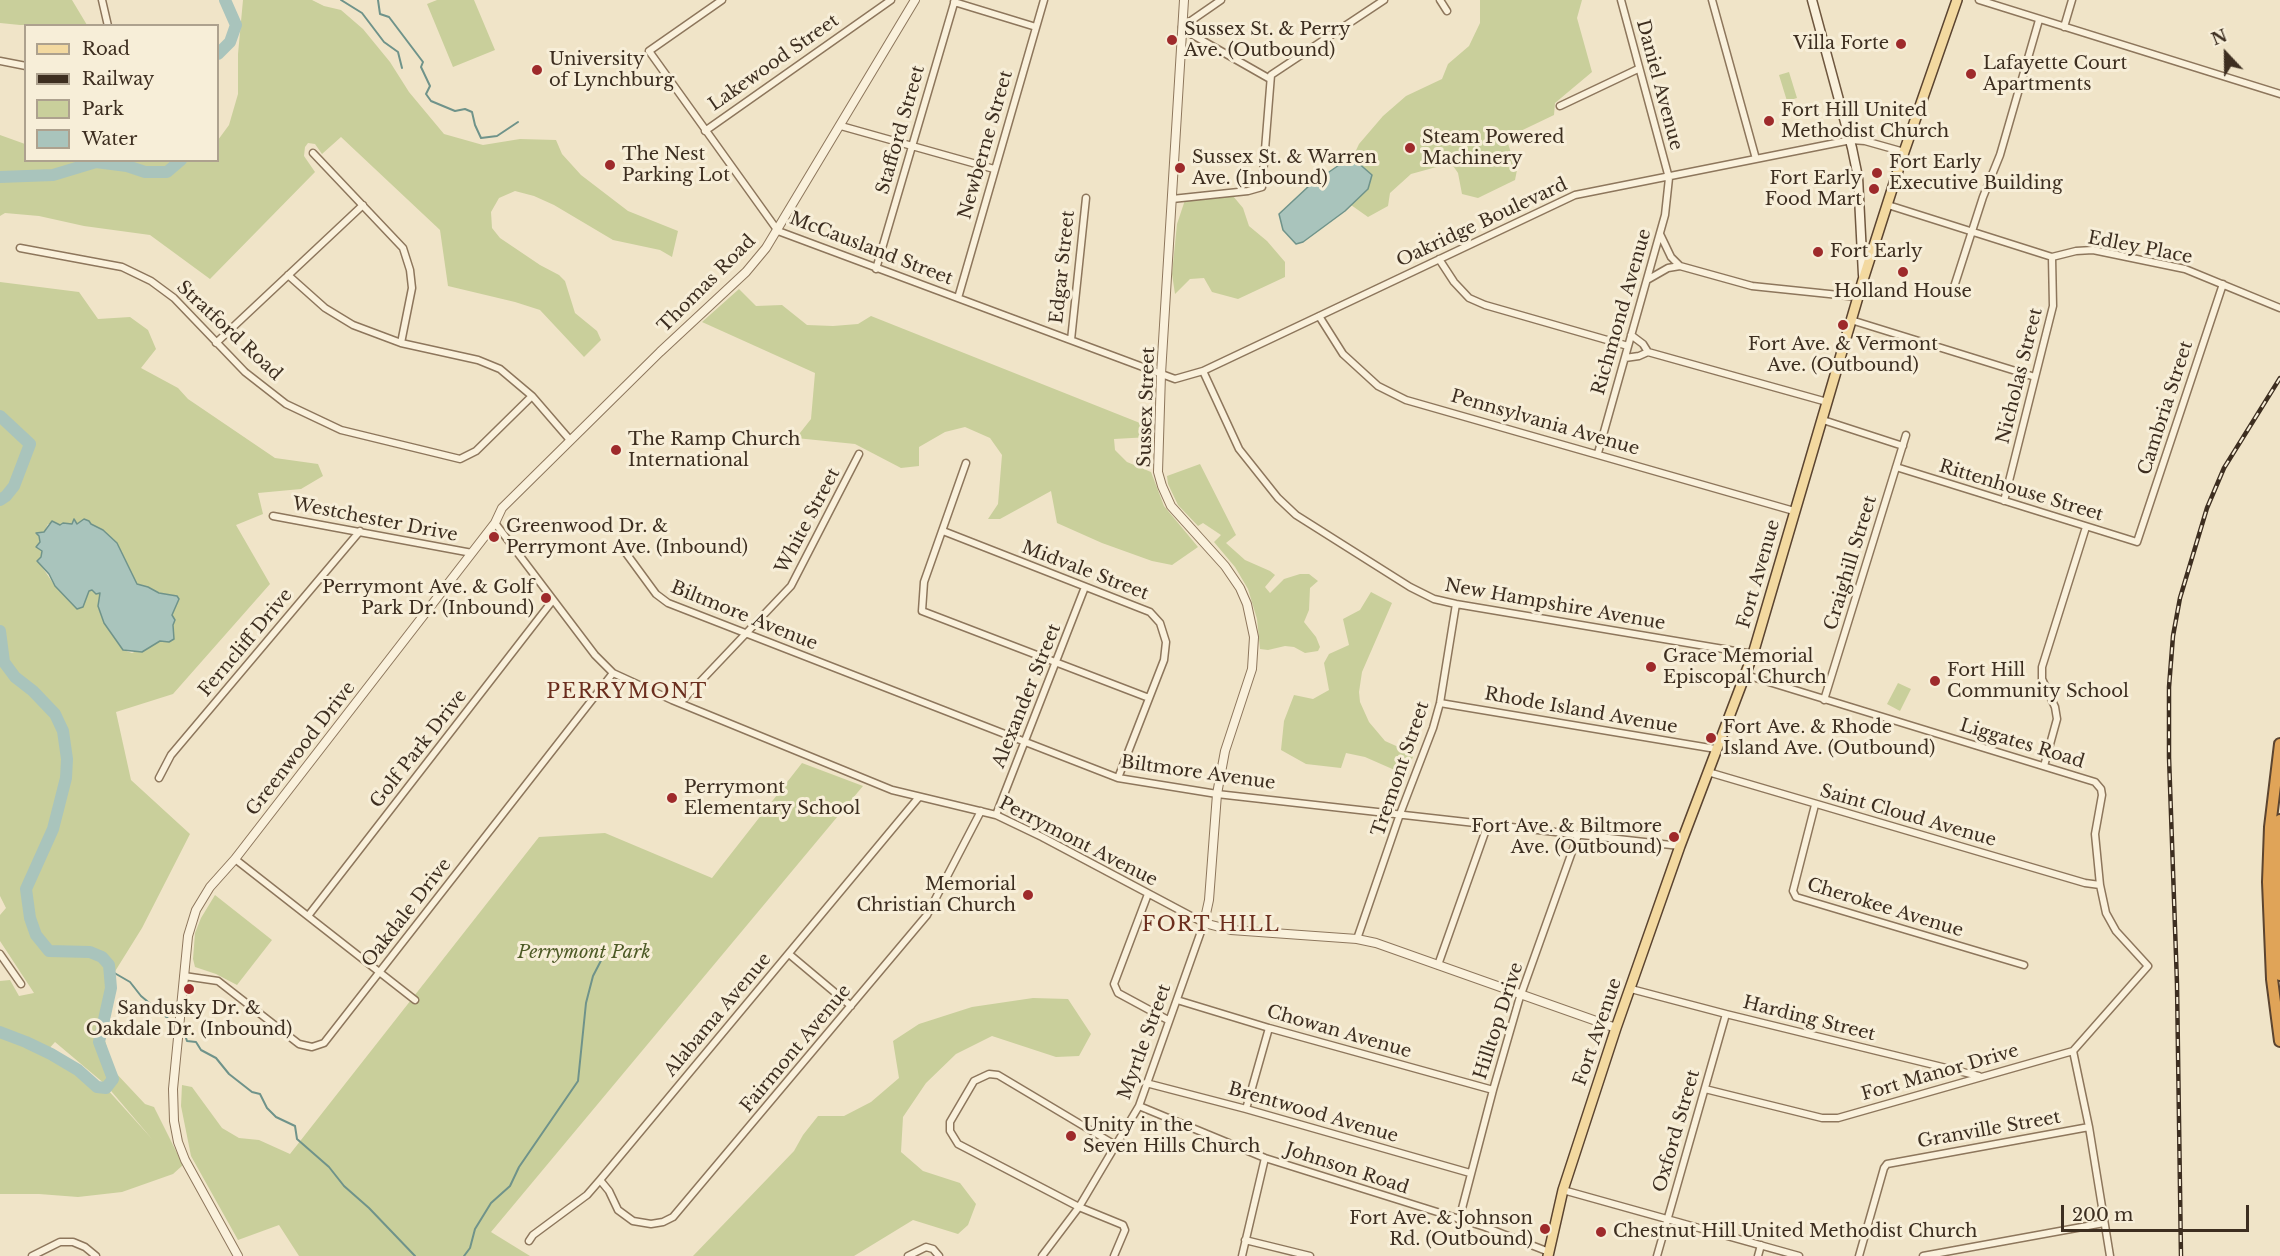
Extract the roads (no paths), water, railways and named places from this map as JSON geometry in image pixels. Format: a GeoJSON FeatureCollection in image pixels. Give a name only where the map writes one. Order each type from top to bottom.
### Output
{"type":"FeatureCollection","features":[{"type":"Feature","properties":{"kind":"highway"},"geometry":{"type":"LineString","coordinates":[[2280,744],[2270,827],[2268,882],[2272,979],[2280,1041]]}},
{"type":"Feature","properties":{"kind":"highway"},"geometry":{"type":"LineString","coordinates":[[2280,820],[2277,897],[2280,975]]}},
{"type":"Feature","properties":{"kind":"main road"},"geometry":{"type":"LineString","coordinates":[[1812,0],[1851,140],[1858,177],[1863,280]]}},
{"type":"Feature","properties":{"kind":"main road","name":"Fort Avenue"},"geometry":{"type":"LineString","coordinates":[[1548,1254],[1563,1190],[1616,1028],[1680,846],[1753,654],[1863,280],[1956,0]]}},
{"type":"Feature","properties":{"kind":"street"},"geometry":{"type":"LineString","coordinates":[[102,0],[108,24]]}},
{"type":"Feature","properties":{"kind":"street","name":"McCausland Street"},"geometry":{"type":"LineString","coordinates":[[722,0],[649,51],[778,231],[1161,374]]}},
{"type":"Feature","properties":{"kind":"street","name":"Lakewood Street"},"geometry":{"type":"LineString","coordinates":[[705,131],[891,0]]}},
{"type":"Feature","properties":{"kind":"street","name":"Thomas Road"},"geometry":{"type":"LineString","coordinates":[[495,523],[502,507],[746,272],[778,231],[915,0]]}},
{"type":"Feature","properties":{"kind":"street","name":"Newberne Street"},"geometry":{"type":"LineString","coordinates":[[958,298],[1044,0]]}},
{"type":"Feature","properties":{"kind":"street","name":"Sussex Street"},"geometry":{"type":"LineString","coordinates":[[1184,0],[1157,457],[1162,486],[1171,506],[1225,566],[1240,588],[1247,604],[1254,637],[1252,669],[1225,751],[1217,794],[1209,900],[1204,923]]}},
{"type":"Feature","properties":{"kind":"street"},"geometry":{"type":"LineString","coordinates":[[1221,0],[1182,27],[1270,79]]}},
{"type":"Feature","properties":{"kind":"street"},"geometry":{"type":"LineString","coordinates":[[1172,198],[1248,191],[1262,187],[1270,79],[1275,72],[1384,0]]}},
{"type":"Feature","properties":{"kind":"street"},"geometry":{"type":"LineString","coordinates":[[1440,0],[1447,11]]}},
{"type":"Feature","properties":{"kind":"street","name":"Daniel Avenue"},"geometry":{"type":"LineString","coordinates":[[1621,0],[1669,177]]}},
{"type":"Feature","properties":{"kind":"street"},"geometry":{"type":"LineString","coordinates":[[1712,0],[1756,159]]}},
{"type":"Feature","properties":{"kind":"street"},"geometry":{"type":"LineString","coordinates":[[1979,0],[2280,93]]}},
{"type":"Feature","properties":{"kind":"street"},"geometry":{"type":"LineString","coordinates":[[2064,27],[2072,0]]}},
{"type":"Feature","properties":{"kind":"street"},"geometry":{"type":"LineString","coordinates":[[954,1],[1036,27]]}},
{"type":"Feature","properties":{"kind":"street","name":"Stafford Street"},"geometry":{"type":"LineString","coordinates":[[876,268],[954,1]]}},
{"type":"Feature","properties":{"kind":"street"},"geometry":{"type":"LineString","coordinates":[[1953,290],[1983,197],[2000,155],[2039,20]]}},
{"type":"Feature","properties":{"kind":"street"},"geometry":{"type":"LineString","coordinates":[[0,61],[24,66]]}},
{"type":"Feature","properties":{"kind":"street"},"geometry":{"type":"LineString","coordinates":[[1560,106],[1638,69]]}},
{"type":"Feature","properties":{"kind":"street"},"geometry":{"type":"LineString","coordinates":[[841,126],[994,169]]}},
{"type":"Feature","properties":{"kind":"street","name":"Oakridge Boulevard"},"geometry":{"type":"LineString","coordinates":[[1161,374],[1175,379],[1203,371],[1575,195],[1851,140],[1865,141],[1904,152]]}},
{"type":"Feature","properties":{"kind":"street"},"geometry":{"type":"LineString","coordinates":[[313,153],[403,248],[410,270],[412,288],[400,343]]}},
{"type":"Feature","properties":{"kind":"street","name":"Richmond Avenue"},"geometry":{"type":"LineString","coordinates":[[1598,453],[1665,215],[1669,177]]}},
{"type":"Feature","properties":{"kind":"street","name":"Edgar Street"},"geometry":{"type":"LineString","coordinates":[[1071,340],[1086,198]]}},
{"type":"Feature","properties":{"kind":"street"},"geometry":{"type":"LineString","coordinates":[[216,343],[363,205]]}},
{"type":"Feature","properties":{"kind":"street","name":"Edley Place"},"geometry":{"type":"LineString","coordinates":[[1888,205],[2052,257],[2076,251],[2094,250],[2185,269],[2280,308]]}},
{"type":"Feature","properties":{"kind":"street"},"geometry":{"type":"LineString","coordinates":[[1660,233],[1671,257],[1680,266]]}},
{"type":"Feature","properties":{"kind":"street","name":"Stratford Road"},"geometry":{"type":"LineString","coordinates":[[20,248],[122,267],[151,281],[174,298],[245,372],[278,398],[341,430],[382,442],[460,459],[477,451],[531,396]]}},
{"type":"Feature","properties":{"kind":"street","name":"Nicholas Street"},"geometry":{"type":"LineString","coordinates":[[2004,501],[2053,306],[2052,257]]}},
{"type":"Feature","properties":{"kind":"street"},"geometry":{"type":"LineString","coordinates":[[1438,259],[1469,298],[1485,305],[1628,346]]}},
{"type":"Feature","properties":{"kind":"street"},"geometry":{"type":"LineString","coordinates":[[1647,280],[1668,268],[1680,266],[1752,286],[1858,297]]}},
{"type":"Feature","properties":{"kind":"street"},"geometry":{"type":"LineString","coordinates":[[288,275],[325,308],[353,325],[400,343],[478,360],[500,369],[531,396],[570,440]]}},
{"type":"Feature","properties":{"kind":"street","name":"Cambria Street"},"geometry":{"type":"LineString","coordinates":[[2137,542],[2223,284]]}},
{"type":"Feature","properties":{"kind":"street","name":"Pennsylvania Avenue"},"geometry":{"type":"LineString","coordinates":[[1319,316],[1342,354],[1378,386],[1406,400],[1598,453],[1794,511]]}},
{"type":"Feature","properties":{"kind":"street"},"geometry":{"type":"LineString","coordinates":[[1851,320],[2035,377]]}},
{"type":"Feature","properties":{"kind":"street"},"geometry":{"type":"LineString","coordinates":[[1631,335],[1643,344],[1648,352]]}},
{"type":"Feature","properties":{"kind":"street"},"geometry":{"type":"LineString","coordinates":[[1624,358],[1648,352],[1827,402]]}},
{"type":"Feature","properties":{"kind":"street","name":"New Hampshire Avenue"},"geometry":{"type":"LineString","coordinates":[[1203,371],[1239,449],[1266,485],[1296,515],[1410,587],[1434,598],[1456,604],[1753,654]]}},
{"type":"Feature","properties":{"kind":"street"},"geometry":{"type":"LineString","coordinates":[[1822,420],[1903,446]]}},
{"type":"Feature","properties":{"kind":"street","name":"Craighill Street"},"geometry":{"type":"LineString","coordinates":[[1824,700],[1906,435]]}},
{"type":"Feature","properties":{"kind":"street","name":"White Street"},"geometry":{"type":"LineString","coordinates":[[680,703],[791,586],[859,454]]}},
{"type":"Feature","properties":{"kind":"street"},"geometry":{"type":"LineString","coordinates":[[966,463],[924,582],[922,611],[1149,698]]}},
{"type":"Feature","properties":{"kind":"street","name":"Rittenhouse Street"},"geometry":{"type":"LineString","coordinates":[[1896,467],[2137,542]]}},
{"type":"Feature","properties":{"kind":"street","name":"Westchester Drive"},"geometry":{"type":"LineString","coordinates":[[273,516],[472,553]]}},
{"type":"Feature","properties":{"kind":"street","name":"Greenwood Drive"},"geometry":{"type":"LineString","coordinates":[[238,1256],[185,1160],[178,1142],[174,1121],[173,1089],[188,936],[196,910],[210,887],[235,859],[495,523]]}},
{"type":"Feature","properties":{"kind":"street","name":"Perrymont Avenue"},"geometry":{"type":"LineString","coordinates":[[495,523],[595,655],[613,673],[892,790],[996,815],[1204,923],[1231,930],[1357,939],[1376,943],[1616,1028]]}},
{"type":"Feature","properties":{"kind":"street"},"geometry":{"type":"LineString","coordinates":[[2044,766],[2057,719],[2055,707],[2042,679],[2042,667],[2086,527]]}},
{"type":"Feature","properties":{"kind":"street","name":"Ferncliff Drive"},"geometry":{"type":"LineString","coordinates":[[159,778],[171,755],[360,531]]}},
{"type":"Feature","properties":{"kind":"street","name":"Midvale Street"},"geometry":{"type":"LineString","coordinates":[[943,531],[1150,612],[1160,623],[1166,642],[1164,660],[1118,778]]}},
{"type":"Feature","properties":{"kind":"street","name":"Biltmore Avenue"},"geometry":{"type":"LineString","coordinates":[[623,549],[661,600],[1023,743],[1118,778],[1217,794],[1680,846]]}},
{"type":"Feature","properties":{"kind":"street","name":"Alexander Street"},"geometry":{"type":"LineString","coordinates":[[996,815],[1085,587]]}},
{"type":"Feature","properties":{"kind":"street","name":"Golf Park Drive"},"geometry":{"type":"LineString","coordinates":[[308,916],[554,600]]}},
{"type":"Feature","properties":{"kind":"street","name":"Tremont Street"},"geometry":{"type":"LineString","coordinates":[[1357,939],[1400,814],[1433,728],[1440,703],[1456,604]]}},
{"type":"Feature","properties":{"kind":"street","name":"Oakdale Drive"},"geometry":{"type":"LineString","coordinates":[[184,976],[218,981],[299,1044],[312,1047],[324,1043],[613,673]]}},
{"type":"Feature","properties":{"kind":"street","name":"Liggates Road"},"geometry":{"type":"LineString","coordinates":[[1746,675],[2095,782],[2101,789],[2102,798],[2096,834],[2100,885],[2106,913],[2116,931],[2148,966],[2073,1051]]}},
{"type":"Feature","properties":{"kind":"street","name":"Rhode Island Avenue"},"geometry":{"type":"LineString","coordinates":[[1440,703],[1716,749]]}},
{"type":"Feature","properties":{"kind":"street","name":"Saint Cloud Avenue"},"geometry":{"type":"LineString","coordinates":[[1708,772],[2074,880],[2100,885]]}},
{"type":"Feature","properties":{"kind":"street","name":"Alabama Avenue"},"geometry":{"type":"LineString","coordinates":[[529,1241],[533,1234],[587,1195],[919,797]]}},
{"type":"Feature","properties":{"kind":"street","name":"Cherokee Avenue"},"geometry":{"type":"LineString","coordinates":[[1815,805],[1793,891],[1796,897],[2024,965]]}},
{"type":"Feature","properties":{"kind":"street","name":"Fairmont Avenue"},"geometry":{"type":"LineString","coordinates":[[600,1180],[609,1191],[618,1210],[633,1221],[657,1224],[673,1217],[927,915],[981,812]]}},
{"type":"Feature","properties":{"kind":"street"},"geometry":{"type":"LineString","coordinates":[[1438,965],[1488,824]]}},
{"type":"Feature","properties":{"kind":"street","name":"Hilltop Drive"},"geometry":{"type":"LineString","coordinates":[[1459,1220],[1470,1173],[1521,996],[1578,835]]}},
{"type":"Feature","properties":{"kind":"street"},"geometry":{"type":"LineString","coordinates":[[235,859],[415,1000]]}},
{"type":"Feature","properties":{"kind":"street"},"geometry":{"type":"LineString","coordinates":[[1148,894],[1114,984],[1118,993],[1168,1020]]}},
{"type":"Feature","properties":{"kind":"street","name":"Myrtle Street"},"geometry":{"type":"LineString","coordinates":[[1042,1256],[1079,1208],[1117,1146],[1138,1106],[1204,923]]}},
{"type":"Feature","properties":{"kind":"street"},"geometry":{"type":"LineString","coordinates":[[0,954],[21,984]]}},
{"type":"Feature","properties":{"kind":"street"},"geometry":{"type":"LineString","coordinates":[[789,954],[851,1006]]}},
{"type":"Feature","properties":{"kind":"street","name":"Harding Street"},"geometry":{"type":"LineString","coordinates":[[1631,989],[1981,1076]]}},
{"type":"Feature","properties":{"kind":"street","name":"Chowan Avenue"},"geometry":{"type":"LineString","coordinates":[[1177,1000],[1493,1090]]}},
{"type":"Feature","properties":{"kind":"street","name":"Oxford Street"},"geometry":{"type":"LineString","coordinates":[[1657,1256],[1726,1014]]}},
{"type":"Feature","properties":{"kind":"street"},"geometry":{"type":"LineString","coordinates":[[1246,1109],[1269,1028]]}},
{"type":"Feature","properties":{"kind":"street"},"geometry":{"type":"LineString","coordinates":[[2073,1051],[2089,1127],[2110,1256]]}},
{"type":"Feature","properties":{"kind":"street","name":"Fort Manor Drive"},"geometry":{"type":"LineString","coordinates":[[1706,1089],[1822,1118],[1838,1118],[2073,1051]]}},
{"type":"Feature","properties":{"kind":"street"},"geometry":{"type":"LineString","coordinates":[[1114,1256],[1125,1227],[1102,1215],[1079,1208],[958,1144],[950,1131],[950,1122],[974,1081],[989,1074],[998,1075],[1117,1146]]}},
{"type":"Feature","properties":{"kind":"street","name":"Brentwood Avenue"},"geometry":{"type":"LineString","coordinates":[[1146,1083],[1470,1173]]}},
{"type":"Feature","properties":{"kind":"street","name":"Johnson Road"},"geometry":{"type":"LineString","coordinates":[[1138,1106],[1265,1158],[1485,1227],[1548,1254]]}},
{"type":"Feature","properties":{"kind":"street","name":"Granville Street"},"geometry":{"type":"LineString","coordinates":[[1859,1256],[1887,1164],[2089,1127]]}},
{"type":"Feature","properties":{"kind":"street"},"geometry":{"type":"LineString","coordinates":[[1242,1256],[1265,1158]]}},
{"type":"Feature","properties":{"kind":"street"},"geometry":{"type":"LineString","coordinates":[[1563,1190],[1799,1256]]}},
{"type":"Feature","properties":{"kind":"street"},"geometry":{"type":"LineString","coordinates":[[1923,1256],[2104,1223]]}},
{"type":"Feature","properties":{"kind":"street"},"geometry":{"type":"LineString","coordinates":[[1245,1240],[1310,1256]]}},
{"type":"Feature","properties":{"kind":"street"},"geometry":{"type":"LineString","coordinates":[[32,1256],[60,1242],[73,1242],[85,1247],[96,1256]]}},
{"type":"Feature","properties":{"kind":"street"},"geometry":{"type":"LineString","coordinates":[[1758,1256],[1761,1245]]}},
{"type":"Feature","properties":{"kind":"street"},"geometry":{"type":"LineString","coordinates":[[908,1256],[920,1248],[928,1247],[939,1256]]}},
{"type":"Feature","properties":{"kind":"water"},"geometry":{"type":"Polygon","coordinates":[[[1345,161],[1356,161],[1372,175],[1368,189],[1345,211],[1303,242],[1296,244],[1283,230],[1279,214],[1310,185],[1345,161]]]}},
{"type":"Feature","properties":{"kind":"water"},"geometry":{"type":"Polygon","coordinates":[[[74,519],[77,524],[84,519],[89,521],[117,543],[137,584],[159,593],[177,596],[179,599],[172,615],[175,620],[174,639],[169,642],[160,641],[142,652],[123,650],[104,623],[98,606],[100,593],[89,591],[83,607],[77,609],[55,586],[49,574],[37,561],[42,551],[36,547],[40,542],[36,533],[44,532],[52,521],[60,525],[72,524],[74,519]]]}},
{"type":"Feature","properties":{"kind":"waterway"},"geometry":{"type":"LineString","coordinates":[[219,53],[230,42],[236,25],[225,0]]}},
{"type":"Feature","properties":{"kind":"waterway"},"geometry":{"type":"LineString","coordinates":[[341,0],[362,13],[384,42],[398,52],[402,68]]}},
{"type":"Feature","properties":{"kind":"waterway"},"geometry":{"type":"LineString","coordinates":[[378,0],[380,14],[389,17],[423,62],[421,67],[430,86],[426,94],[431,101],[455,111],[465,109],[472,112],[481,138],[497,136],[518,122]]}},
{"type":"Feature","properties":{"kind":"waterway"},"geometry":{"type":"LineString","coordinates":[[0,177],[53,175],[96,162]]}},
{"type":"Feature","properties":{"kind":"waterway"},"geometry":{"type":"LineString","coordinates":[[96,162],[127,166],[145,172],[167,172],[179,162]]}},
{"type":"Feature","properties":{"kind":"waterway"},"geometry":{"type":"LineString","coordinates":[[0,416],[30,444],[14,486],[0,500]]}},
{"type":"Feature","properties":{"kind":"waterway"},"geometry":{"type":"LineString","coordinates":[[0,631],[4,662],[15,677],[33,691],[55,714],[63,731],[67,759],[66,778],[53,829],[26,889],[30,918],[36,935],[49,951],[90,952],[102,957],[109,965],[111,988],[99,1042],[113,1079],[106,1088],[97,1087],[78,1070],[51,1054],[0,1032]]}},
{"type":"Feature","properties":{"kind":"waterway"},"geometry":{"type":"LineString","coordinates":[[464,1256],[470,1248],[475,1229],[491,1203],[510,1186],[519,1167],[578,1081],[586,1003],[593,976],[607,949]]}},
{"type":"Feature","properties":{"kind":"waterway"},"geometry":{"type":"LineString","coordinates":[[111,971],[130,982],[141,996],[171,1021]]}},
{"type":"Feature","properties":{"kind":"waterway"},"geometry":{"type":"LineString","coordinates":[[185,1035],[187,1041],[196,1042],[201,1050],[216,1058],[229,1074],[252,1092],[260,1094],[267,1108],[276,1117],[295,1126],[297,1139],[329,1167],[344,1186],[369,1208],[415,1256]]}},
{"type":"Feature","properties":{"kind":"railway"},"geometry":{"type":"LineString","coordinates":[[2181,1256],[2177,984],[2169,757],[2169,687],[2173,636],[2180,598],[2207,508],[2224,468],[2280,378]]}},
{"type":"Feature","properties":{"kind":"place","name":"Sussex St. & Perry Ave. (Outbound)"},"geometry":{"type":"Point","coordinates":[1172,40]}},
{"type":"Feature","properties":{"kind":"place","name":"Villa Forte"},"geometry":{"type":"Point","coordinates":[1901,44]}},
{"type":"Feature","properties":{"kind":"place","name":"University of Lynchburg"},"geometry":{"type":"Point","coordinates":[537,70]}},
{"type":"Feature","properties":{"kind":"place","name":"Lafayette Court Apartments"},"geometry":{"type":"Point","coordinates":[1971,74]}},
{"type":"Feature","properties":{"kind":"place","name":"Fort Hill United Methodist Church"},"geometry":{"type":"Point","coordinates":[1769,121]}},
{"type":"Feature","properties":{"kind":"place","name":"Steam Powered Machinery"},"geometry":{"type":"Point","coordinates":[1410,148]}},
{"type":"Feature","properties":{"kind":"place","name":"The Nest Parking Lot"},"geometry":{"type":"Point","coordinates":[610,165]}},
{"type":"Feature","properties":{"kind":"place","name":"Sussex St. & Warren Ave. (Inbound)"},"geometry":{"type":"Point","coordinates":[1180,168]}},
{"type":"Feature","properties":{"kind":"place","name":"Fort Early Executive Building"},"geometry":{"type":"Point","coordinates":[1877,173]}},
{"type":"Feature","properties":{"kind":"place","name":"Fort Early Food Mart"},"geometry":{"type":"Point","coordinates":[1874,189]}},
{"type":"Feature","properties":{"kind":"place","name":"Fort Early"},"geometry":{"type":"Point","coordinates":[1818,252]}},
{"type":"Feature","properties":{"kind":"place","name":"Holland House"},"geometry":{"type":"Point","coordinates":[1903,272]}},
{"type":"Feature","properties":{"kind":"place","name":"Fort Ave. & Vermont Ave. (Outbound)"},"geometry":{"type":"Point","coordinates":[1843,325]}},
{"type":"Feature","properties":{"kind":"place","name":"The Ramp Church International"},"geometry":{"type":"Point","coordinates":[616,450]}},
{"type":"Feature","properties":{"kind":"place","name":"Greenwood Dr. & Perrymont Ave. (Inbound)"},"geometry":{"type":"Point","coordinates":[494,537]}},
{"type":"Feature","properties":{"kind":"place","name":"Perrymont Ave. & Golf Park Dr. (Inbound)"},"geometry":{"type":"Point","coordinates":[546,598]}},
{"type":"Feature","properties":{"kind":"place","name":"Grace Memorial Episcopal Church"},"geometry":{"type":"Point","coordinates":[1651,667]}},
{"type":"Feature","properties":{"kind":"place","name":"Fort Hill Community School"},"geometry":{"type":"Point","coordinates":[1935,681]}},
{"type":"Feature","properties":{"kind":"place","name":"Fort Ave. & Rhode Island Ave. (Outbound)"},"geometry":{"type":"Point","coordinates":[1711,738]}},
{"type":"Feature","properties":{"kind":"place","name":"Perrymont Elementary School"},"geometry":{"type":"Point","coordinates":[672,798]}},
{"type":"Feature","properties":{"kind":"place","name":"Fort Ave. & Biltmore Ave. (Outbound)"},"geometry":{"type":"Point","coordinates":[1674,837]}},
{"type":"Feature","properties":{"kind":"place","name":"Memorial Christian Church"},"geometry":{"type":"Point","coordinates":[1028,895]}},
{"type":"Feature","properties":{"kind":"place","name":"Sandusky Dr. & Oakdale Dr. (Inbound)"},"geometry":{"type":"Point","coordinates":[189,989]}},
{"type":"Feature","properties":{"kind":"place","name":"Unity in the Seven Hills Church"},"geometry":{"type":"Point","coordinates":[1071,1136]}},
{"type":"Feature","properties":{"kind":"place","name":"Fort Ave. & Johnson Rd. (Outbound)"},"geometry":{"type":"Point","coordinates":[1545,1229]}},
{"type":"Feature","properties":{"kind":"place","name":"Chestnut Hill United Methodist Church"},"geometry":{"type":"Point","coordinates":[1601,1232]}},
{"type":"Feature","properties":{"kind":"district","name":"PERRYMONT"},"geometry":{"type":"Point","coordinates":[627,692]}},
{"type":"Feature","properties":{"kind":"district","name":"FORT HILL"},"geometry":{"type":"Point","coordinates":[1211,925]}},
{"type":"Feature","properties":{"kind":"park label","name":"Perrymont Park"},"geometry":{"type":"Point","coordinates":[584,953]}}]}
